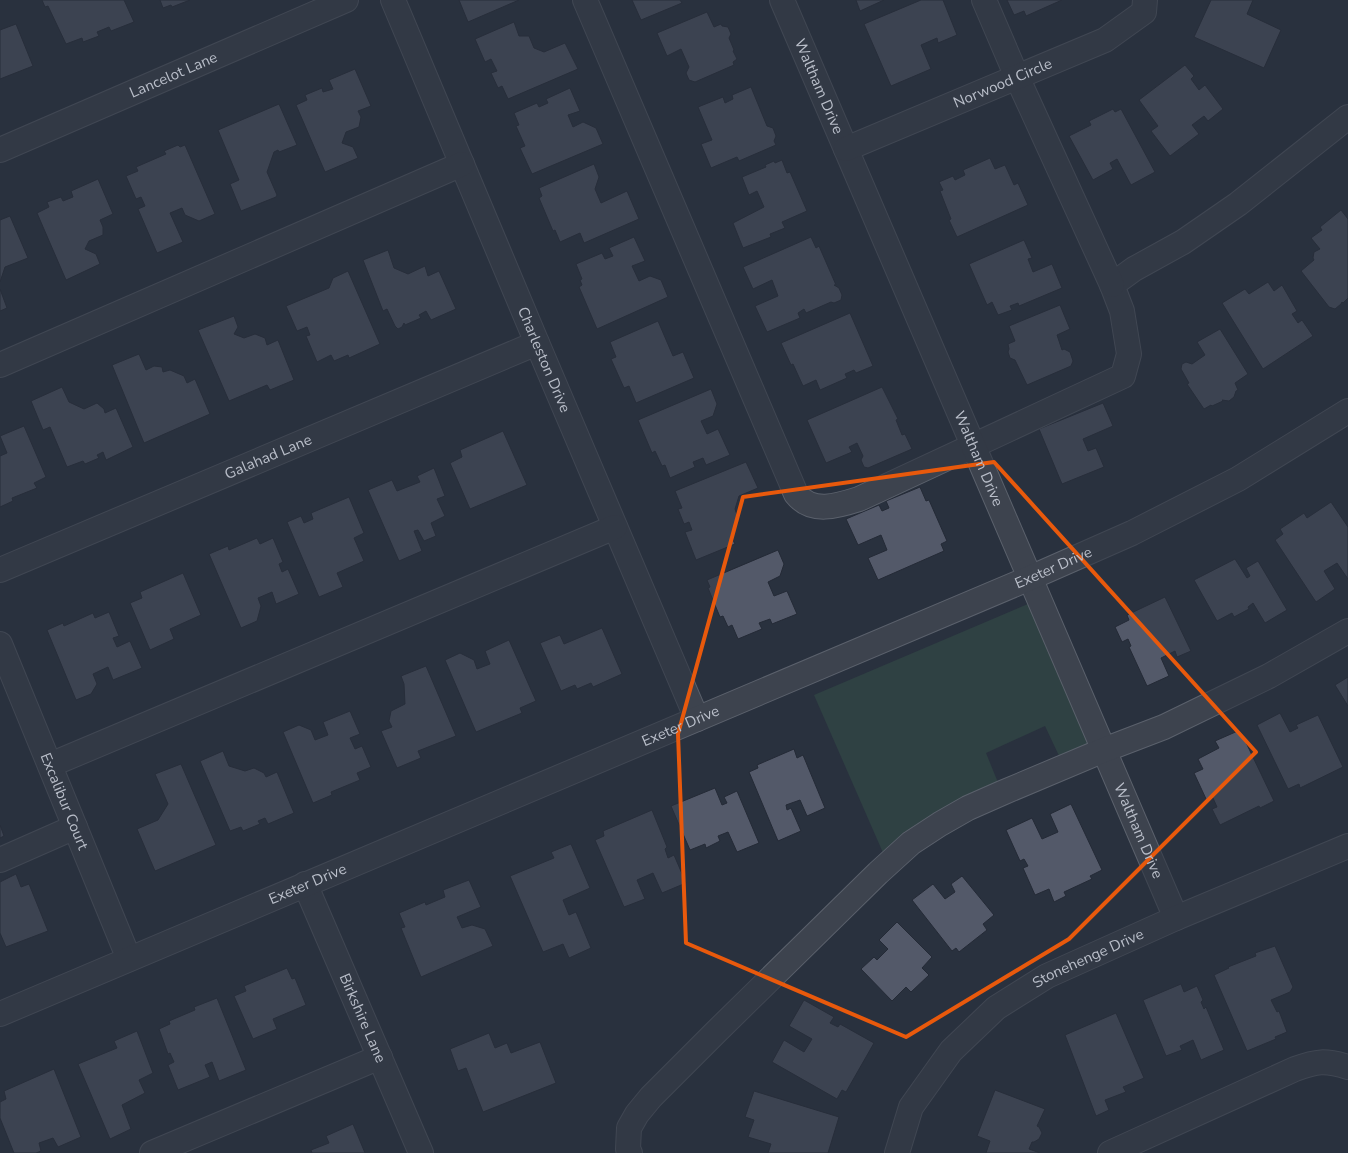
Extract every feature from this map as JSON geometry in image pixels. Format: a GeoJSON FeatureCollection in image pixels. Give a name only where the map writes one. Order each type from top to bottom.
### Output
{"type":"FeatureCollection","features":[{"type":"Feature","properties":{"kind":"street","name":"Lancelot Lane"},"geometry":{"type":"LineString","coordinates":[[0,150],[346,0]]}},
{"type":"Feature","properties":{"kind":"street","name":"Charleston Drive"},"geometry":{"type":"LineString","coordinates":[[393,0],[536,343],[697,719]]}},
{"type":"Feature","properties":{"kind":"street"},"geometry":{"type":"LineString","coordinates":[[585,0],[796,494],[802,502],[816,506],[839,505],[859,499],[1123,376],[1129,354],[1122,311],[984,0]]}},
{"type":"Feature","properties":{"kind":"street","name":"Waltham Drive"},"geometry":{"type":"LineString","coordinates":[[782,0],[1176,918]]}},
{"type":"Feature","properties":{"kind":"street","name":"Norwood Circle"},"geometry":{"type":"LineString","coordinates":[[846,149],[1105,40],[1144,12],[1145,0]]}},
{"type":"Feature","properties":{"kind":"street"},"geometry":{"type":"LineString","coordinates":[[1112,285],[1134,269],[1183,242],[1238,204],[1348,116]]}},
{"type":"Feature","properties":{"kind":"street"},"geometry":{"type":"LineString","coordinates":[[0,365],[462,164]]}},
{"type":"Feature","properties":{"kind":"street","name":"Galahad Lane"},"geometry":{"type":"LineString","coordinates":[[0,570],[536,343]]}},
{"type":"Feature","properties":{"kind":"street","name":"Exeter Drive"},"geometry":{"type":"LineString","coordinates":[[0,1014],[1030,578],[1132,533],[1238,479],[1348,411]]}},
{"type":"Feature","properties":{"kind":"street"},"geometry":{"type":"LineString","coordinates":[[50,765],[615,527]]}},
{"type":"Feature","properties":{"kind":"street"},"geometry":{"type":"LineString","coordinates":[[630,1153],[628,1149],[629,1128],[637,1114],[651,1097],[878,873],[911,843],[968,808],[1002,792],[1164,727],[1269,676],[1348,631]]}},
{"type":"Feature","properties":{"kind":"street","name":"Excalibur Court"},"geometry":{"type":"LineString","coordinates":[[0,644],[129,959]]}},
{"type":"Feature","properties":{"kind":"street"},"geometry":{"type":"LineString","coordinates":[[0,860],[75,827]]}},
{"type":"Feature","properties":{"kind":"street","name":"Stonehenge Drive"},"geometry":{"type":"LineString","coordinates":[[897,1153],[911,1107],[951,1051],[996,1008],[1047,976],[1176,918],[1348,846]]}},
{"type":"Feature","properties":{"kind":"street","name":"Birkshire Lane"},"geometry":{"type":"LineString","coordinates":[[305,884],[421,1153]]}},
{"type":"Feature","properties":{"kind":"street"},"geometry":{"type":"LineString","coordinates":[[152,1153],[380,1057]]}},
{"type":"Feature","properties":{"kind":"street"},"geometry":{"type":"LineString","coordinates":[[1110,1153],[1311,1063],[1331,1062],[1348,1067]]}},
{"type":"Feature","properties":{"kind":"highlighted area"},"geometry":{"type":"Polygon","coordinates":[[[994,462],[1256,752],[1069,939],[906,1037],[686,943],[678,734],[743,497],[994,462]]]}},
{"type":"Feature","properties":{"kind":"shaded area"},"geometry":{"type":"Polygon","coordinates":[[[1028,604],[1091,748],[1061,760],[1045,726],[986,753],[999,785],[884,855],[814,695],[1028,604]]]}},
{"type":"Feature","properties":{"kind":"building"},"geometry":{"type":"Polygon","coordinates":[[[42,0],[124,0],[134,22],[111,31],[109,27],[97,32],[99,36],[83,42],[82,38],[66,44],[48,6],[45,7],[42,0]]]}},
{"type":"Feature","properties":{"kind":"building"},"geometry":{"type":"Polygon","coordinates":[[[160,0],[190,0],[172,7],[171,5],[163,8],[160,0]]]}},
{"type":"Feature","properties":{"kind":"building"},"geometry":{"type":"Polygon","coordinates":[[[459,0],[519,0],[468,22],[459,0]]]}},
{"type":"Feature","properties":{"kind":"building"},"geometry":{"type":"Polygon","coordinates":[[[632,0],[680,0],[682,3],[641,20],[632,0]]]}},
{"type":"Feature","properties":{"kind":"building"},"geometry":{"type":"Polygon","coordinates":[[[856,0],[884,0],[860,11],[856,0]]]}},
{"type":"Feature","properties":{"kind":"building"},"geometry":{"type":"Polygon","coordinates":[[[921,0],[943,0],[957,35],[938,43],[937,38],[921,45],[931,69],[891,86],[864,24],[921,0]]]}},
{"type":"Feature","properties":{"kind":"building"},"geometry":{"type":"Polygon","coordinates":[[[1007,0],[1062,0],[1026,16],[1024,11],[1014,15],[1007,0]]]}},
{"type":"Feature","properties":{"kind":"building"},"geometry":{"type":"Polygon","coordinates":[[[1211,0],[1253,0],[1247,14],[1281,30],[1264,68],[1194,37],[1211,0]]]}},
{"type":"Feature","properties":{"kind":"building"},"geometry":{"type":"Polygon","coordinates":[[[707,12],[714,27],[721,24],[728,27],[731,34],[729,38],[737,59],[733,62],[734,65],[695,82],[689,80],[686,73],[689,67],[681,49],[667,56],[657,33],[707,12]]]}},
{"type":"Feature","properties":{"kind":"building"},"geometry":{"type":"Polygon","coordinates":[[[514,22],[519,36],[529,36],[534,48],[544,52],[565,43],[578,69],[508,99],[502,86],[498,88],[491,73],[497,71],[491,59],[485,62],[475,39],[514,22]]]}},
{"type":"Feature","properties":{"kind":"building"},"geometry":{"type":"Polygon","coordinates":[[[16,24],[33,66],[0,79],[0,30],[16,24]]]}},
{"type":"Feature","properties":{"kind":"building"},"geometry":{"type":"Polygon","coordinates":[[[1185,65],[1194,76],[1191,79],[1199,90],[1205,85],[1223,109],[1208,121],[1204,116],[1192,125],[1199,134],[1170,156],[1151,131],[1158,126],[1139,100],[1185,65]]]}},
{"type":"Feature","properties":{"kind":"building"},"geometry":{"type":"Polygon","coordinates":[[[355,69],[371,106],[358,111],[361,117],[359,127],[346,132],[342,143],[353,147],[358,158],[325,172],[296,105],[307,100],[305,95],[322,88],[323,92],[333,89],[329,80],[355,69]]]}},
{"type":"Feature","properties":{"kind":"building"},"geometry":{"type":"Polygon","coordinates":[[[751,87],[767,126],[773,128],[776,136],[774,141],[776,145],[739,161],[737,157],[711,168],[701,144],[712,140],[698,107],[723,97],[725,103],[733,99],[732,95],[751,87]]]}},
{"type":"Feature","properties":{"kind":"building"},"geometry":{"type":"Polygon","coordinates":[[[570,88],[580,111],[568,115],[573,127],[583,122],[596,128],[603,144],[532,174],[520,148],[525,146],[516,126],[519,125],[514,113],[537,103],[539,107],[548,103],[546,99],[570,88]]]}},
{"type":"Feature","properties":{"kind":"building"},"geometry":{"type":"Polygon","coordinates":[[[279,104],[297,145],[274,152],[267,172],[277,195],[276,197],[241,211],[230,184],[239,180],[218,130],[279,104]]]}},
{"type":"Feature","properties":{"kind":"building"},"geometry":{"type":"Polygon","coordinates":[[[1113,109],[1115,112],[1121,109],[1155,172],[1131,185],[1117,159],[1110,163],[1113,169],[1093,180],[1069,136],[1091,125],[1089,121],[1113,109]]]}},
{"type":"Feature","properties":{"kind":"building"},"geometry":{"type":"Polygon","coordinates":[[[178,145],[180,147],[185,145],[215,214],[199,221],[185,215],[182,208],[170,213],[183,242],[157,253],[138,209],[145,206],[141,197],[136,199],[126,176],[138,171],[136,167],[166,154],[164,151],[178,145]]]}},
{"type":"Feature","properties":{"kind":"building"},"geometry":{"type":"Polygon","coordinates":[[[990,158],[995,169],[1005,165],[1014,185],[1018,183],[1028,205],[957,237],[949,220],[951,219],[940,191],[943,190],[939,182],[953,176],[955,180],[965,175],[963,170],[990,158]]]}},
{"type":"Feature","properties":{"kind":"building"},"geometry":{"type":"Polygon","coordinates":[[[782,160],[787,173],[790,172],[807,211],[782,222],[785,228],[770,234],[771,237],[743,248],[733,223],[764,207],[757,191],[749,195],[742,177],[766,167],[765,165],[774,161],[775,163],[782,160]]]}},
{"type":"Feature","properties":{"kind":"building"},"geometry":{"type":"Polygon","coordinates":[[[594,164],[599,177],[595,189],[601,203],[627,191],[639,219],[584,243],[580,233],[560,242],[555,230],[553,231],[539,198],[542,196],[539,188],[594,164]]]}},
{"type":"Feature","properties":{"kind":"building"},"geometry":{"type":"Polygon","coordinates":[[[98,179],[113,214],[100,220],[103,227],[103,235],[89,241],[85,249],[96,254],[100,264],[66,280],[37,213],[49,207],[47,202],[61,197],[63,201],[73,197],[71,191],[98,179]]]}},
{"type":"Feature","properties":{"kind":"building"},"geometry":{"type":"Polygon","coordinates":[[[1341,210],[1348,219],[1348,298],[1335,309],[1329,307],[1301,271],[1314,260],[1314,252],[1320,249],[1311,238],[1322,230],[1320,227],[1341,210]]]}},
{"type":"Feature","properties":{"kind":"building"},"geometry":{"type":"Polygon","coordinates":[[[10,216],[28,258],[5,267],[0,282],[0,220],[10,216]]]}},
{"type":"Feature","properties":{"kind":"building"},"geometry":{"type":"Polygon","coordinates":[[[634,237],[645,261],[632,266],[639,281],[650,276],[661,280],[668,297],[597,329],[579,287],[582,285],[580,280],[582,279],[576,264],[602,253],[605,259],[613,256],[609,248],[634,237]]]}},
{"type":"Feature","properties":{"kind":"building"},"geometry":{"type":"Polygon","coordinates":[[[811,237],[816,248],[819,246],[836,285],[834,285],[839,288],[842,295],[841,300],[834,303],[831,302],[806,313],[804,309],[798,313],[800,318],[767,332],[755,306],[778,296],[772,280],[753,289],[743,267],[811,237]]]}},
{"type":"Feature","properties":{"kind":"building"},"geometry":{"type":"Polygon","coordinates":[[[1024,240],[1032,258],[1028,259],[1033,272],[1052,264],[1062,288],[1019,306],[1018,303],[1010,306],[1012,310],[998,315],[992,302],[987,305],[969,264],[1024,240]]]}},
{"type":"Feature","properties":{"kind":"building"},"geometry":{"type":"Polygon","coordinates":[[[388,250],[394,268],[408,274],[425,266],[428,276],[439,271],[456,309],[431,320],[426,311],[419,315],[421,318],[405,325],[404,323],[398,329],[387,309],[383,311],[363,260],[388,250]]]}},
{"type":"Feature","properties":{"kind":"building"},"geometry":{"type":"Polygon","coordinates":[[[348,271],[380,344],[349,358],[348,355],[334,361],[331,355],[317,362],[306,336],[310,335],[307,327],[297,331],[286,306],[329,288],[333,278],[348,271]]]}},
{"type":"Feature","properties":{"kind":"building"},"geometry":{"type":"Polygon","coordinates":[[[1268,282],[1274,291],[1282,285],[1297,311],[1292,314],[1298,323],[1302,320],[1313,336],[1263,369],[1222,303],[1245,289],[1249,294],[1268,282]]]}},
{"type":"Feature","properties":{"kind":"building"},"geometry":{"type":"Polygon","coordinates":[[[0,289],[7,308],[0,311],[0,289]]]}},
{"type":"Feature","properties":{"kind":"building"},"geometry":{"type":"Polygon","coordinates":[[[1060,305],[1070,329],[1057,335],[1062,350],[1070,352],[1073,361],[1071,366],[1027,385],[1015,360],[1010,358],[1008,352],[1008,344],[1015,341],[1009,326],[1060,305]]]}},
{"type":"Feature","properties":{"kind":"building"},"geometry":{"type":"Polygon","coordinates":[[[850,313],[873,366],[856,373],[854,370],[845,374],[847,378],[820,390],[816,380],[803,386],[781,343],[850,313]]]}},
{"type":"Feature","properties":{"kind":"building"},"geometry":{"type":"Polygon","coordinates":[[[234,316],[238,327],[234,334],[244,338],[255,334],[265,338],[267,345],[278,340],[294,380],[270,390],[267,385],[229,401],[198,330],[234,316]]]}},
{"type":"Feature","properties":{"kind":"building"},"geometry":{"type":"Polygon","coordinates":[[[658,321],[673,356],[683,352],[694,378],[636,403],[629,386],[624,388],[611,359],[616,357],[610,342],[658,321]]]}},
{"type":"Feature","properties":{"kind":"building"},"geometry":{"type":"Polygon","coordinates":[[[1220,329],[1248,374],[1235,383],[1238,390],[1229,401],[1222,400],[1204,409],[1187,384],[1189,383],[1181,369],[1182,364],[1186,362],[1192,364],[1205,355],[1197,342],[1220,329]]]}},
{"type":"Feature","properties":{"kind":"building"},"geometry":{"type":"Polygon","coordinates":[[[139,354],[146,370],[154,366],[162,367],[163,372],[170,370],[184,376],[187,383],[195,379],[210,414],[144,443],[112,365],[139,354]]]}},
{"type":"Feature","properties":{"kind":"building"},"geometry":{"type":"Polygon","coordinates":[[[62,387],[69,402],[84,409],[97,403],[104,409],[105,413],[116,408],[133,447],[106,460],[103,452],[97,455],[99,458],[85,464],[83,461],[67,467],[50,427],[43,430],[31,401],[62,387]]]}},
{"type":"Feature","properties":{"kind":"building"},"geometry":{"type":"Polygon","coordinates":[[[882,387],[898,419],[896,420],[902,435],[905,434],[912,449],[868,468],[864,467],[861,460],[863,456],[857,443],[849,447],[852,452],[826,463],[807,420],[882,387]]]}},
{"type":"Feature","properties":{"kind":"building"},"geometry":{"type":"Polygon","coordinates":[[[711,389],[717,404],[713,416],[701,421],[707,434],[718,429],[730,455],[706,465],[703,458],[693,462],[695,467],[670,478],[665,465],[662,466],[655,451],[652,453],[638,420],[711,389]]]}},
{"type":"Feature","properties":{"kind":"building"},"geometry":{"type":"Polygon","coordinates":[[[1103,403],[1113,426],[1083,439],[1088,451],[1096,448],[1104,467],[1062,484],[1039,429],[1103,403]]]}},
{"type":"Feature","properties":{"kind":"building"},"geometry":{"type":"Polygon","coordinates":[[[24,426],[46,477],[34,483],[37,488],[12,498],[13,501],[0,507],[0,456],[7,453],[0,436],[24,426]]]}},
{"type":"Feature","properties":{"kind":"building"},"geometry":{"type":"Polygon","coordinates":[[[503,431],[527,485],[470,509],[450,463],[462,457],[460,450],[503,431]]]}},
{"type":"Feature","properties":{"kind":"building"},"geometry":{"type":"Polygon","coordinates":[[[746,462],[758,488],[739,496],[735,509],[739,521],[731,536],[735,544],[696,560],[685,532],[692,530],[689,522],[684,524],[678,509],[682,508],[675,491],[746,462]]]}},
{"type":"Feature","properties":{"kind":"building"},"geometry":{"type":"Polygon","coordinates":[[[434,468],[445,496],[437,499],[445,516],[431,523],[436,536],[424,541],[418,530],[414,531],[422,551],[399,561],[368,490],[392,480],[397,491],[420,482],[417,476],[434,468]]]}},
{"type":"Feature","properties":{"kind":"building"},"geometry":{"type":"Polygon","coordinates":[[[920,487],[926,501],[929,500],[947,541],[941,544],[944,551],[878,580],[868,558],[887,550],[881,535],[858,545],[846,519],[879,505],[882,511],[889,508],[886,501],[920,487]]]}},
{"type":"Feature","properties":{"kind":"building"},"geometry":{"type":"Polygon","coordinates":[[[349,497],[364,533],[354,538],[364,561],[337,573],[343,587],[319,597],[287,522],[301,516],[304,523],[313,519],[311,513],[349,497]]]}},
{"type":"Feature","properties":{"kind":"building"},"geometry":{"type":"Polygon","coordinates":[[[1331,502],[1348,527],[1348,579],[1337,563],[1324,571],[1335,589],[1316,602],[1275,540],[1283,534],[1280,529],[1304,513],[1307,518],[1331,502]]]}},
{"type":"Feature","properties":{"kind":"building"},"geometry":{"type":"Polygon","coordinates":[[[257,538],[260,544],[273,538],[283,562],[279,564],[282,572],[288,569],[299,594],[276,604],[272,592],[258,598],[261,606],[257,621],[241,628],[209,554],[228,546],[229,550],[257,538]]]}},
{"type":"Feature","properties":{"kind":"building"},"geometry":{"type":"Polygon","coordinates":[[[778,550],[784,564],[780,576],[768,582],[774,596],[787,591],[797,614],[772,624],[770,619],[759,623],[762,629],[738,639],[732,625],[728,627],[723,616],[720,617],[708,588],[710,587],[707,580],[778,550]]]}},
{"type":"Feature","properties":{"kind":"building"},"geometry":{"type":"Polygon","coordinates":[[[1235,559],[1247,578],[1250,576],[1246,568],[1258,561],[1287,610],[1265,623],[1253,603],[1248,607],[1249,609],[1234,617],[1232,613],[1217,621],[1194,580],[1235,559]]]}},
{"type":"Feature","properties":{"kind":"building"},"geometry":{"type":"Polygon","coordinates":[[[183,573],[201,615],[170,629],[174,639],[150,650],[130,603],[142,598],[140,592],[183,573]]]}},
{"type":"Feature","properties":{"kind":"building"},"geometry":{"type":"Polygon","coordinates":[[[1165,597],[1191,651],[1177,657],[1175,651],[1161,658],[1169,676],[1147,686],[1129,647],[1131,646],[1128,639],[1122,642],[1115,627],[1129,620],[1127,615],[1165,597]]]}},
{"type":"Feature","properties":{"kind":"building"},"geometry":{"type":"Polygon","coordinates":[[[109,612],[119,636],[113,638],[117,647],[130,641],[142,668],[113,680],[108,667],[93,674],[97,684],[91,694],[76,700],[47,630],[63,623],[64,626],[93,613],[95,618],[109,612]]]}},
{"type":"Feature","properties":{"kind":"building"},"geometry":{"type":"Polygon","coordinates":[[[602,628],[622,674],[593,687],[591,683],[577,689],[575,685],[561,691],[540,643],[560,635],[564,644],[602,628]]]}},
{"type":"Feature","properties":{"kind":"building"},"geometry":{"type":"Polygon","coordinates":[[[509,640],[536,701],[520,708],[522,713],[476,732],[445,660],[460,653],[474,660],[477,669],[490,664],[485,651],[509,640]]]}},
{"type":"Feature","properties":{"kind":"building"},"geometry":{"type":"Polygon","coordinates":[[[426,666],[456,736],[418,751],[421,758],[397,768],[381,731],[392,727],[389,721],[391,711],[405,704],[404,684],[401,676],[426,666]]]}},
{"type":"Feature","properties":{"kind":"building"},"geometry":{"type":"Polygon","coordinates":[[[1348,677],[1348,706],[1335,685],[1348,677]]]}},
{"type":"Feature","properties":{"kind":"building"},"geometry":{"type":"Polygon","coordinates":[[[350,711],[360,734],[350,738],[355,749],[362,746],[371,767],[357,773],[360,780],[331,792],[332,795],[313,803],[283,732],[299,725],[311,730],[315,740],[328,735],[323,722],[350,711]]]}},
{"type":"Feature","properties":{"kind":"building"},"geometry":{"type":"Polygon","coordinates":[[[1280,713],[1290,732],[1298,728],[1296,725],[1318,715],[1343,767],[1300,788],[1299,784],[1288,789],[1257,725],[1280,713]]]}},
{"type":"Feature","properties":{"kind":"building"},"geometry":{"type":"Polygon","coordinates":[[[1240,730],[1274,801],[1260,808],[1259,806],[1220,825],[1212,809],[1217,807],[1213,798],[1207,801],[1194,773],[1203,769],[1198,759],[1219,748],[1215,741],[1240,730]]]}},
{"type":"Feature","properties":{"kind":"building"},"geometry":{"type":"Polygon","coordinates":[[[794,749],[797,758],[803,755],[825,808],[807,816],[800,800],[786,805],[787,810],[791,808],[801,831],[778,841],[749,772],[758,768],[757,765],[794,749]]]}},
{"type":"Feature","properties":{"kind":"building"},"geometry":{"type":"Polygon","coordinates":[[[223,751],[229,766],[245,771],[254,768],[264,773],[266,777],[277,772],[294,813],[268,824],[265,818],[258,821],[260,824],[243,831],[241,827],[230,831],[200,761],[223,751]]]}},
{"type":"Feature","properties":{"kind":"building"},"geometry":{"type":"Polygon","coordinates":[[[181,764],[216,845],[155,871],[137,829],[158,820],[168,804],[155,774],[181,764]]]}},
{"type":"Feature","properties":{"kind":"building"},"geometry":{"type":"Polygon","coordinates":[[[715,788],[722,805],[727,803],[724,797],[737,791],[759,843],[737,852],[728,832],[718,836],[720,841],[706,848],[705,844],[690,850],[671,806],[715,788]]]}},
{"type":"Feature","properties":{"kind":"building"},"geometry":{"type":"Polygon","coordinates":[[[1071,804],[1102,870],[1090,876],[1092,879],[1064,892],[1066,896],[1054,902],[1049,889],[1035,895],[1023,868],[1028,866],[1024,859],[1020,861],[1006,830],[1032,818],[1042,839],[1058,832],[1050,814],[1071,804]]]}},
{"type":"Feature","properties":{"kind":"building"},"geometry":{"type":"Polygon","coordinates":[[[652,810],[667,847],[665,849],[668,858],[674,855],[686,883],[662,893],[653,873],[637,880],[645,899],[624,907],[595,840],[604,836],[603,831],[652,810]]]}},
{"type":"Feature","properties":{"kind":"building"},"geometry":{"type":"Polygon","coordinates":[[[0,825],[4,836],[0,838],[0,825]]]}},
{"type":"Feature","properties":{"kind":"building"},"geometry":{"type":"Polygon","coordinates":[[[571,844],[590,888],[563,900],[569,915],[576,912],[591,948],[569,958],[563,944],[543,952],[510,876],[554,858],[551,852],[571,844]]]}},
{"type":"Feature","properties":{"kind":"building"},"geometry":{"type":"Polygon","coordinates":[[[16,874],[21,887],[29,884],[48,931],[6,947],[0,933],[0,882],[16,874]]]}},
{"type":"Feature","properties":{"kind":"building"},"geometry":{"type":"Polygon","coordinates":[[[962,876],[994,915],[983,924],[987,930],[959,952],[956,948],[952,951],[912,900],[933,884],[945,899],[955,892],[951,884],[962,876]]]}},
{"type":"Feature","properties":{"kind":"building"},"geometry":{"type":"Polygon","coordinates":[[[469,880],[481,907],[457,917],[462,928],[472,925],[485,929],[493,946],[421,977],[401,928],[405,927],[399,913],[425,902],[426,905],[445,897],[443,890],[469,880]]]}},
{"type":"Feature","properties":{"kind":"building"},"geometry":{"type":"Polygon","coordinates":[[[897,922],[932,957],[922,968],[929,975],[911,992],[906,987],[892,1001],[861,969],[874,957],[877,960],[888,949],[879,940],[897,922]]]}},
{"type":"Feature","properties":{"kind":"building"},"geometry":{"type":"Polygon","coordinates":[[[1275,946],[1293,987],[1290,992],[1271,1000],[1277,1012],[1279,1011],[1287,1032],[1275,1037],[1276,1039],[1247,1051],[1214,975],[1228,967],[1256,956],[1255,953],[1275,946]]]}},
{"type":"Feature","properties":{"kind":"building"},"geometry":{"type":"Polygon","coordinates":[[[287,968],[292,979],[295,978],[306,1005],[273,1019],[277,1029],[253,1039],[234,996],[246,991],[244,986],[287,968]]]}},
{"type":"Feature","properties":{"kind":"building"},"geometry":{"type":"Polygon","coordinates":[[[1181,984],[1184,992],[1197,986],[1203,1000],[1201,1002],[1204,1009],[1206,1007],[1224,1050],[1201,1060],[1193,1040],[1180,1046],[1182,1050],[1166,1056],[1143,1000],[1181,984]]]}},
{"type":"Feature","properties":{"kind":"building"},"geometry":{"type":"Polygon","coordinates":[[[217,998],[246,1070],[219,1081],[212,1062],[205,1065],[210,1077],[178,1090],[168,1065],[174,1062],[170,1053],[168,1054],[159,1029],[170,1024],[169,1021],[195,1010],[194,1007],[217,998]]]}},
{"type":"Feature","properties":{"kind":"building"},"geometry":{"type":"Polygon","coordinates":[[[804,1000],[834,1017],[830,1023],[838,1027],[840,1024],[874,1043],[846,1092],[842,1090],[837,1099],[772,1062],[784,1040],[804,1052],[812,1039],[789,1026],[804,1000]]]}},
{"type":"Feature","properties":{"kind":"building"},"geometry":{"type":"Polygon","coordinates":[[[1116,1013],[1144,1078],[1123,1087],[1126,1092],[1105,1100],[1109,1110],[1096,1116],[1065,1035],[1116,1013]]]}},
{"type":"Feature","properties":{"kind":"building"},"geometry":{"type":"Polygon","coordinates":[[[137,1031],[153,1073],[139,1080],[145,1093],[122,1105],[131,1129],[110,1139],[78,1064],[117,1048],[114,1041],[137,1031]]]}},
{"type":"Feature","properties":{"kind":"building"},"geometry":{"type":"Polygon","coordinates":[[[489,1033],[495,1048],[507,1043],[511,1053],[540,1042],[556,1083],[483,1112],[466,1068],[458,1071],[450,1049],[489,1033]]]}},
{"type":"Feature","properties":{"kind":"building"},"geometry":{"type":"Polygon","coordinates":[[[54,1069],[81,1137],[58,1147],[53,1138],[39,1143],[41,1151],[36,1153],[14,1153],[0,1118],[0,1102],[6,1099],[4,1091],[54,1069]]]}},
{"type":"Feature","properties":{"kind":"building"},"geometry":{"type":"Polygon","coordinates":[[[995,1090],[1045,1109],[1037,1126],[1042,1133],[1039,1139],[1032,1142],[1029,1149],[1040,1153],[986,1153],[990,1141],[977,1136],[995,1090]]]}},
{"type":"Feature","properties":{"kind":"building"},"geometry":{"type":"Polygon","coordinates":[[[754,1091],[839,1117],[828,1153],[768,1153],[771,1144],[748,1137],[754,1120],[745,1117],[754,1091]]]}},
{"type":"Feature","properties":{"kind":"building"},"geometry":{"type":"Polygon","coordinates":[[[353,1124],[365,1153],[312,1153],[311,1150],[329,1143],[326,1136],[353,1124]]]}}]}
